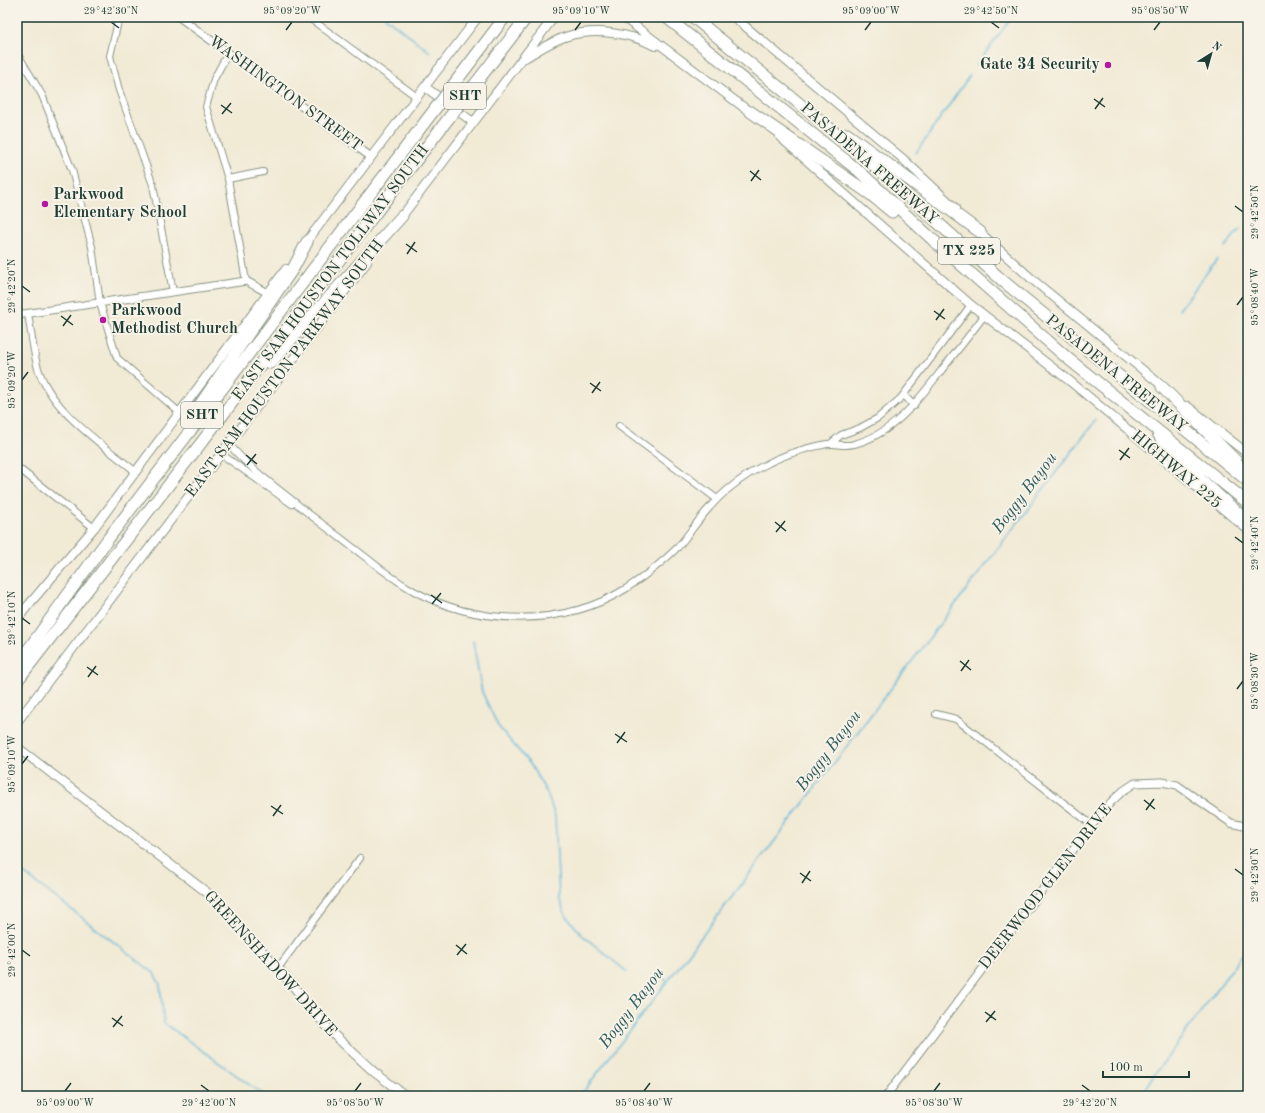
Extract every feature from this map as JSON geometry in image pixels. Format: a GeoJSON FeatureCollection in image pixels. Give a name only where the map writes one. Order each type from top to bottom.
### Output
{"type":"FeatureCollection","features":[{"type":"Feature","properties":{"kind":"highway","name":"EAST SAM HOUSTON TOLLWAY SOUTH"},"geometry":{"type":"LineString","coordinates":[[17,665],[108,539],[505,17]]}},
{"type":"Feature","properties":{"kind":"highway","name":"EAST SAM HOUSTON TOLLWAY SOUTH"},"geometry":{"type":"LineString","coordinates":[[17,681],[527,17]]}},
{"type":"Feature","properties":{"kind":"highway","name":"PASADENA FREEWAY"},"geometry":{"type":"LineString","coordinates":[[666,17],[859,172],[933,240],[1066,357],[1155,428]]}},
{"type":"Feature","properties":{"kind":"highway","name":"PASADENA FREEWAY"},"geometry":{"type":"LineString","coordinates":[[693,17],[860,153],[1003,281],[1248,480]]}},
{"type":"Feature","properties":{"kind":"highway"},"geometry":{"type":"LineString","coordinates":[[732,48],[980,232]]}},
{"type":"Feature","properties":{"kind":"highway"},"geometry":{"type":"LineString","coordinates":[[750,112],[870,194],[908,225],[933,240]]}},
{"type":"Feature","properties":{"kind":"highway"},"geometry":{"type":"LineString","coordinates":[[225,412],[402,216]]}},
{"type":"Feature","properties":{"kind":"highway"},"geometry":{"type":"LineString","coordinates":[[188,434],[193,415],[294,267],[307,242]]}},
{"type":"Feature","properties":{"kind":"highway"},"geometry":{"type":"LineString","coordinates":[[1162,386],[1236,461],[1248,480]]}},
{"type":"Feature","properties":{"kind":"highway"},"geometry":{"type":"LineString","coordinates":[[1155,428],[1166,448],[1248,522]]}},
{"type":"Feature","properties":{"kind":"highway","name":"TX 225"},"geometry":{"type":"LineString","coordinates":[[1155,428],[1248,503]]}},
{"type":"Feature","properties":{"kind":"main road"},"geometry":{"type":"LineString","coordinates":[[17,620],[94,528],[268,293],[425,87],[473,21],[478,17]]}},
{"type":"Feature","properties":{"kind":"main road","name":"EAST SAM HOUSTON PARKWAY SOUTH"},"geometry":{"type":"LineString","coordinates":[[17,722],[554,17]]}},
{"type":"Feature","properties":{"kind":"main road"},"geometry":{"type":"LineString","coordinates":[[623,17],[675,57]]}},
{"type":"Feature","properties":{"kind":"main road"},"geometry":{"type":"LineString","coordinates":[[734,17],[902,158],[1033,280],[1162,386],[1248,454]]}},
{"type":"Feature","properties":{"kind":"main road"},"geometry":{"type":"LineString","coordinates":[[520,60],[550,43],[568,36],[588,33],[606,33],[643,40],[675,57]]}},
{"type":"Feature","properties":{"kind":"main road","name":"HIGHWAY 225"},"geometry":{"type":"LineString","coordinates":[[675,57],[750,112],[984,316],[1071,382],[1248,530]]}},
{"type":"Feature","properties":{"kind":"main road"},"geometry":{"type":"LineString","coordinates":[[425,87],[473,122]]}},
{"type":"Feature","properties":{"kind":"main road"},"geometry":{"type":"LineString","coordinates":[[17,715],[25,711]]}},
{"type":"Feature","properties":{"kind":"main road","name":"GREENSHADOW DRIVE"},"geometry":{"type":"LineString","coordinates":[[17,747],[209,894],[278,968],[333,1034],[374,1072],[406,1096]]}},
{"type":"Feature","properties":{"kind":"street"},"geometry":{"type":"LineString","coordinates":[[119,17],[110,56],[119,90],[153,185],[173,292]]}},
{"type":"Feature","properties":{"kind":"street","name":"WASHINGTON STREET"},"geometry":{"type":"LineString","coordinates":[[179,17],[372,157]]}},
{"type":"Feature","properties":{"kind":"street"},"geometry":{"type":"LineString","coordinates":[[308,17],[417,97]]}},
{"type":"Feature","properties":{"kind":"street"},"geometry":{"type":"LineString","coordinates":[[17,53],[42,95],[72,170],[92,247],[100,303],[117,358],[179,412]]}},
{"type":"Feature","properties":{"kind":"street"},"geometry":{"type":"LineString","coordinates":[[228,53],[214,79],[206,107],[228,179],[246,281]]}},
{"type":"Feature","properties":{"kind":"street"},"geometry":{"type":"LineString","coordinates":[[228,179],[263,172]]}},
{"type":"Feature","properties":{"kind":"street"},"geometry":{"type":"LineString","coordinates":[[17,315],[246,281],[268,293]]}},
{"type":"Feature","properties":{"kind":"street"},"geometry":{"type":"LineString","coordinates":[[830,444],[841,435],[860,428],[878,418],[894,405],[904,395],[971,305]]}},
{"type":"Feature","properties":{"kind":"street"},"geometry":{"type":"LineString","coordinates":[[28,314],[38,366],[49,391],[66,414],[136,472]]}},
{"type":"Feature","properties":{"kind":"street"},"geometry":{"type":"LineString","coordinates":[[229,444],[250,465],[325,526],[400,583],[450,607],[472,613],[501,617],[554,615],[577,610],[609,598],[627,588],[656,567],[673,552],[716,499],[748,474],[770,462],[794,452],[830,444],[848,446],[866,440],[885,430],[914,406],[984,316]]}},
{"type":"Feature","properties":{"kind":"street"},"geometry":{"type":"LineString","coordinates":[[904,395],[914,406]]}},
{"type":"Feature","properties":{"kind":"street"},"geometry":{"type":"LineString","coordinates":[[619,426],[716,499]]}},
{"type":"Feature","properties":{"kind":"street"},"geometry":{"type":"LineString","coordinates":[[221,454],[310,518],[325,526]]}},
{"type":"Feature","properties":{"kind":"street"},"geometry":{"type":"LineString","coordinates":[[17,467],[94,528]]}},
{"type":"Feature","properties":{"kind":"street"},"geometry":{"type":"LineString","coordinates":[[936,714],[956,719],[1092,825]]}},
{"type":"Feature","properties":{"kind":"street","name":"DEERWOOD GLEN DRIVE"},"geometry":{"type":"LineString","coordinates":[[886,1096],[1092,825],[1111,802],[1123,791],[1135,783],[1162,782],[1177,785],[1231,823],[1248,827]]}},
{"type":"Feature","properties":{"kind":"street"},"geometry":{"type":"LineString","coordinates":[[278,968],[360,858]]}},
{"type":"Feature","properties":{"kind":"waterway"},"geometry":{"type":"LineString","coordinates":[[385,17],[430,52]]}},
{"type":"Feature","properties":{"kind":"waterway","name":"Boggy Bayou"},"geometry":{"type":"LineString","coordinates":[[976,66],[1012,17]]}},
{"type":"Feature","properties":{"kind":"waterway","name":"Boggy Bayou"},"geometry":{"type":"LineString","coordinates":[[916,153],[970,75]]}},
{"type":"Feature","properties":{"kind":"waterway","name":"Boggy Bayou"},"geometry":{"type":"LineString","coordinates":[[1225,247],[1240,229]]}},
{"type":"Feature","properties":{"kind":"waterway","name":"Boggy Bayou"},"geometry":{"type":"LineString","coordinates":[[1179,310],[1217,259]]}},
{"type":"Feature","properties":{"kind":"waterway","name":"Boggy Bayou"},"geometry":{"type":"LineString","coordinates":[[580,1096],[1096,420]]}},
{"type":"Feature","properties":{"kind":"waterway"},"geometry":{"type":"LineString","coordinates":[[473,641],[482,692],[498,726],[530,764],[547,793],[555,816],[559,898],[565,914],[581,934],[627,972]]}},
{"type":"Feature","properties":{"kind":"waterway"},"geometry":{"type":"LineString","coordinates":[[17,868],[154,973],[160,985],[164,1023],[265,1096]]}},
{"type":"Feature","properties":{"kind":"waterway"},"geometry":{"type":"LineString","coordinates":[[1139,1096],[1248,947]]}},
{"type":"Feature","properties":{"kind":"waterway"},"geometry":{"type":"LineString","coordinates":[[1243,954],[1248,957]]}},
{"type":"Feature","properties":{"kind":"waterway","name":"Boggy Bayou"},"geometry":{"type":"LineString","coordinates":[[663,979],[668,981]]}},
{"type":"Feature","properties":{"kind":"place","name":"Gate 34 Security"},"geometry":{"type":"Point","coordinates":[1108,65]}},
{"type":"Feature","properties":{"kind":"place","name":"Parkwood Elementary School"},"geometry":{"type":"Point","coordinates":[45,204]}},
{"type":"Feature","properties":{"kind":"place","name":"Parkwood Methodist Church"},"geometry":{"type":"Point","coordinates":[103,320]}}]}
